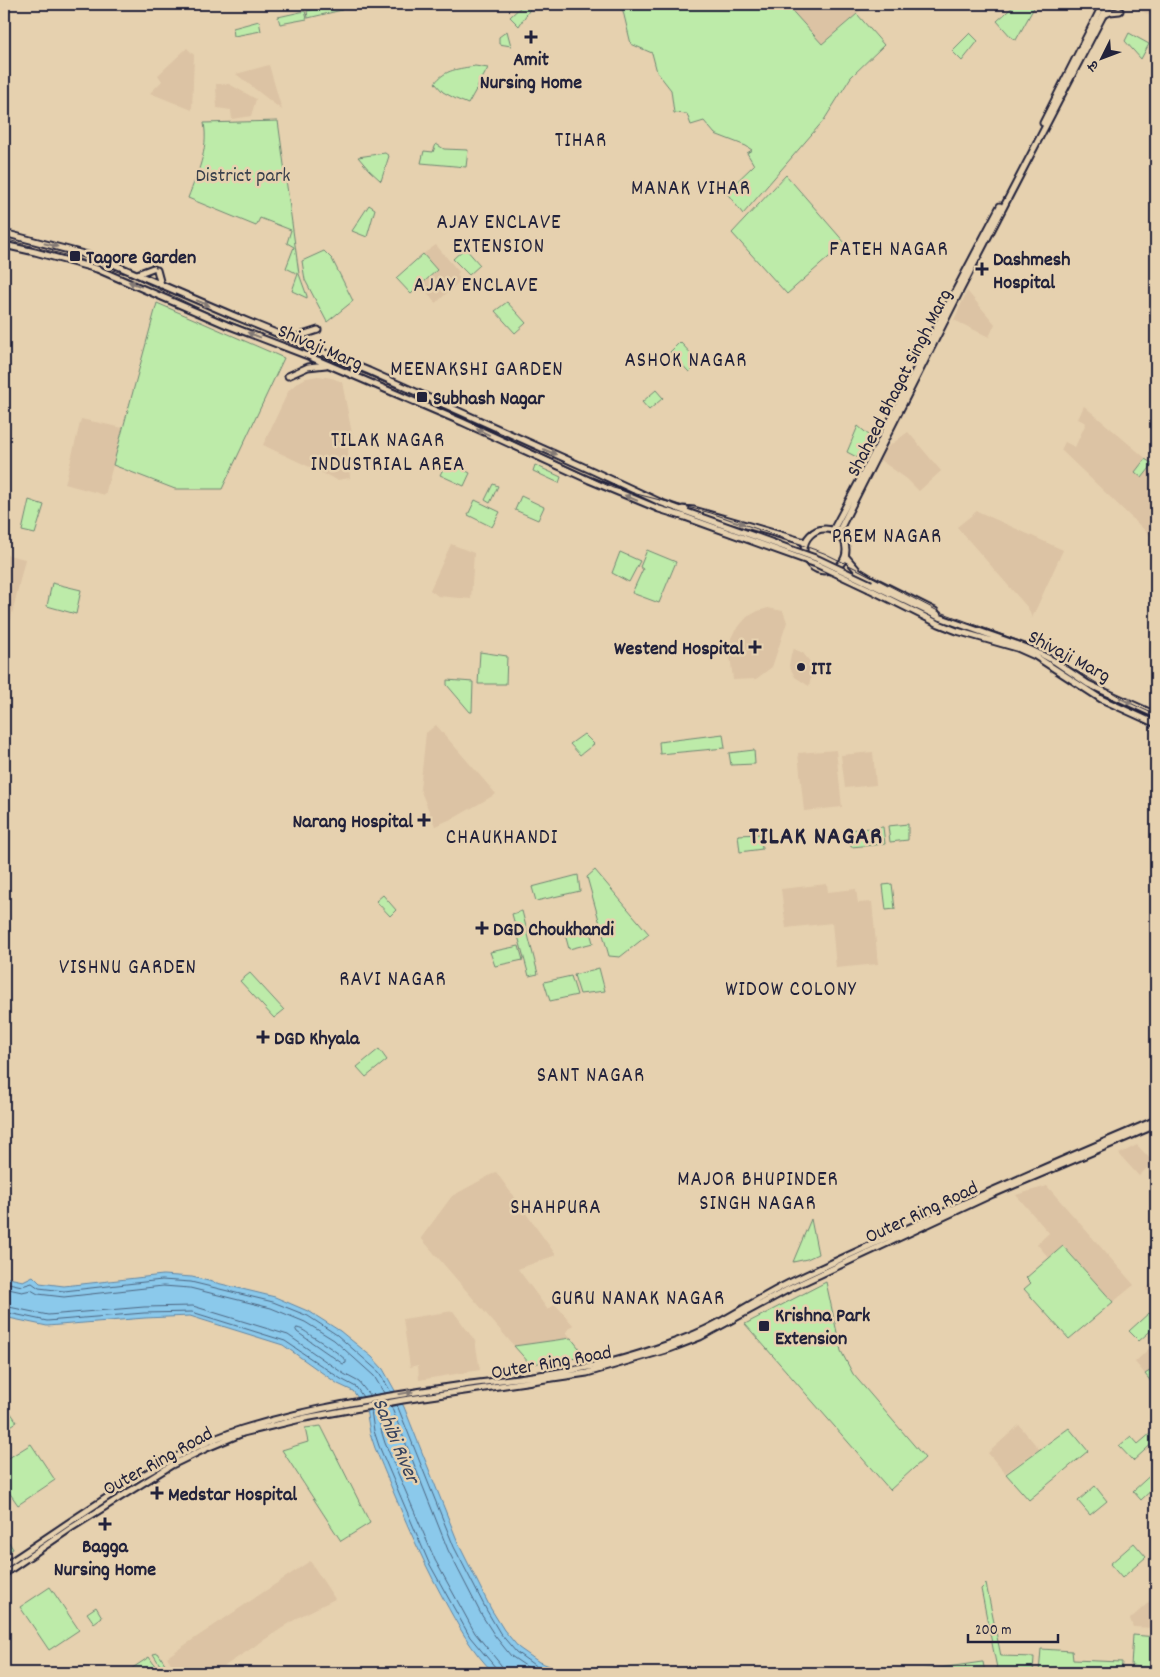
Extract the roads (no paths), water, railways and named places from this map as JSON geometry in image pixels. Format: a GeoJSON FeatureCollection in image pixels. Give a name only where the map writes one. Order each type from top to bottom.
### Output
{"type":"FeatureCollection","features":[{"type":"Feature","properties":{"kind":"main road"},"geometry":{"type":"LineString","coordinates":[[1098,4],[1101,14],[1120,7]]}},
{"type":"Feature","properties":{"kind":"main road","name":"Shaheed Bhagat Singh Marg"},"geometry":{"type":"LineString","coordinates":[[1101,14],[1103,4]]}},
{"type":"Feature","properties":{"kind":"main road","name":"Shaheed Bhagat Singh Marg"},"geometry":{"type":"LineString","coordinates":[[836,532],[1101,14],[1109,4]]}},
{"type":"Feature","properties":{"kind":"main road","name":"Shivaji Marg"},"geometry":{"type":"LineString","coordinates":[[4,233],[99,258],[369,371],[674,508]]}},
{"type":"Feature","properties":{"kind":"main road","name":"Shivaji Marg"},"geometry":{"type":"LineString","coordinates":[[4,245],[97,269],[228,325],[329,365],[659,509],[686,515],[816,564],[957,631],[1016,648],[1035,656],[1101,699],[1156,724]]}},
{"type":"Feature","properties":{"kind":"main road"},"geometry":{"type":"LineString","coordinates":[[136,274],[155,269],[161,285]]}},
{"type":"Feature","properties":{"kind":"main road"},"geometry":{"type":"LineString","coordinates":[[290,339],[318,330]]}},
{"type":"Feature","properties":{"kind":"main road"},"geometry":{"type":"LineString","coordinates":[[288,376],[308,367],[329,365]]}},
{"type":"Feature","properties":{"kind":"main road"},"geometry":{"type":"LineString","coordinates":[[674,508],[694,510],[805,542]]}},
{"type":"Feature","properties":{"kind":"main road"},"geometry":{"type":"LineString","coordinates":[[674,508],[686,515],[818,559],[939,617]]}},
{"type":"Feature","properties":{"kind":"main road"},"geometry":{"type":"LineString","coordinates":[[818,530],[836,532],[845,541],[846,557],[841,565],[835,569],[828,572],[819,571],[808,563],[805,558],[805,542],[812,533],[818,530]]}},
{"type":"Feature","properties":{"kind":"main road"},"geometry":{"type":"LineString","coordinates":[[846,557],[864,575],[935,611],[939,617]]}},
{"type":"Feature","properties":{"kind":"main road","name":"Shivaji Marg"},"geometry":{"type":"LineString","coordinates":[[939,617],[1036,651],[1088,684],[1156,715]]}},
{"type":"Feature","properties":{"kind":"main road","name":"Outer Ring Road"},"geometry":{"type":"LineString","coordinates":[[4,1574],[14,1563],[133,1481],[204,1443],[243,1429],[357,1402],[586,1368],[623,1359],[697,1333],[787,1284],[991,1191],[1156,1120]]}},
{"type":"Feature","properties":{"kind":"main road","name":"Outer Ring Road"},"geometry":{"type":"LineString","coordinates":[[4,1566],[14,1563],[172,1465],[225,1440],[244,1433],[305,1418],[403,1400],[587,1373],[669,1349],[707,1334],[789,1288],[984,1199],[1156,1125]]}},
{"type":"Feature","properties":{"kind":"water","name":"Sahibi River"},"geometry":{"type":"Polygon","coordinates":[[[163,1275],[192,1277],[275,1297],[310,1312],[340,1331],[372,1357],[383,1369],[404,1407],[459,1545],[491,1609],[504,1630],[519,1648],[539,1662],[568,1673],[494,1673],[486,1664],[460,1628],[424,1561],[375,1448],[366,1409],[353,1391],[338,1384],[283,1345],[190,1316],[47,1326],[4,1317],[4,1277],[23,1281],[33,1276],[40,1283],[64,1286],[163,1275]]]}},
{"type":"Feature","properties":{"kind":"railway"},"geometry":{"type":"LineString","coordinates":[[4,239],[73,257],[131,276],[217,317],[367,375],[613,488],[711,513],[824,553],[938,611],[1017,640],[1055,658],[1130,703],[1156,715]]}},
{"type":"Feature","properties":{"kind":"place","name":"Amit Nursing Home"},"geometry":{"type":"Point","coordinates":[531,37]}},
{"type":"Feature","properties":{"kind":"place","name":"Tagore Garden"},"geometry":{"type":"Point","coordinates":[75,256]}},
{"type":"Feature","properties":{"kind":"place","name":"Dashmesh Hospital"},"geometry":{"type":"Point","coordinates":[982,269]}},
{"type":"Feature","properties":{"kind":"place","name":"Subhash Nagar"},"geometry":{"type":"Point","coordinates":[422,397]}},
{"type":"Feature","properties":{"kind":"place","name":"Westend Hospital"},"geometry":{"type":"Point","coordinates":[755,647]}},
{"type":"Feature","properties":{"kind":"place","name":"ITI"},"geometry":{"type":"Point","coordinates":[801,667]}},
{"type":"Feature","properties":{"kind":"place","name":"Narang Hospital"},"geometry":{"type":"Point","coordinates":[424,820]}},
{"type":"Feature","properties":{"kind":"place","name":"DGD Choukhandi"},"geometry":{"type":"Point","coordinates":[482,928]}},
{"type":"Feature","properties":{"kind":"place","name":"DGD Khyala"},"geometry":{"type":"Point","coordinates":[263,1037]}},
{"type":"Feature","properties":{"kind":"place","name":"Krishna Park Extension"},"geometry":{"type":"Point","coordinates":[764,1326]}},
{"type":"Feature","properties":{"kind":"place","name":"Medstar Hospital"},"geometry":{"type":"Point","coordinates":[157,1493]}},
{"type":"Feature","properties":{"kind":"place","name":"Bagga Nursing Home"},"geometry":{"type":"Point","coordinates":[105,1524]}},
{"type":"Feature","properties":{"kind":"district","name":"TIHAR"},"geometry":{"type":"Point","coordinates":[581,139]}},
{"type":"Feature","properties":{"kind":"district","name":"MANAK VIHAR"},"geometry":{"type":"Point","coordinates":[691,187]}},
{"type":"Feature","properties":{"kind":"district","name":"AJAY ENCLAVE EXTENSION"},"geometry":{"type":"Point","coordinates":[499,233]}},
{"type":"Feature","properties":{"kind":"district","name":"FATEH NAGAR"},"geometry":{"type":"Point","coordinates":[889,248]}},
{"type":"Feature","properties":{"kind":"district","name":"AJAY ENCLAVE"},"geometry":{"type":"Point","coordinates":[476,284]}},
{"type":"Feature","properties":{"kind":"district","name":"ASHOK NAGAR"},"geometry":{"type":"Point","coordinates":[686,359]}},
{"type":"Feature","properties":{"kind":"district","name":"MEENAKSHI GARDEN"},"geometry":{"type":"Point","coordinates":[477,368]}},
{"type":"Feature","properties":{"kind":"district","name":"TILAK NAGAR INDUSTRIAL AREA"},"geometry":{"type":"Point","coordinates":[388,451]}},
{"type":"Feature","properties":{"kind":"district","name":"PREM NAGAR"},"geometry":{"type":"Point","coordinates":[887,535]}},
{"type":"Feature","properties":{"kind":"district","name":"TILAK NAGAR"},"geometry":{"type":"Point","coordinates":[816,834]}},
{"type":"Feature","properties":{"kind":"district","name":"CHAUKHANDI"},"geometry":{"type":"Point","coordinates":[502,836]}},
{"type":"Feature","properties":{"kind":"district","name":"VISHNU GARDEN"},"geometry":{"type":"Point","coordinates":[128,966]}},
{"type":"Feature","properties":{"kind":"district","name":"RAVI NAGAR"},"geometry":{"type":"Point","coordinates":[393,978]}},
{"type":"Feature","properties":{"kind":"district","name":"WIDOW COLONY"},"geometry":{"type":"Point","coordinates":[791,988]}},
{"type":"Feature","properties":{"kind":"district","name":"SANT NAGAR"},"geometry":{"type":"Point","coordinates":[591,1074]}},
{"type":"Feature","properties":{"kind":"district","name":"MAJOR BHUPINDER SINGH NAGAR"},"geometry":{"type":"Point","coordinates":[758,1190]}},
{"type":"Feature","properties":{"kind":"district","name":"SHAHPURA"},"geometry":{"type":"Point","coordinates":[556,1206]}},
{"type":"Feature","properties":{"kind":"district","name":"GURU NANAK NAGAR"},"geometry":{"type":"Point","coordinates":[638,1297]}},
{"type":"Feature","properties":{"kind":"park label","name":"District park"},"geometry":{"type":"Point","coordinates":[243,174]}}]}
